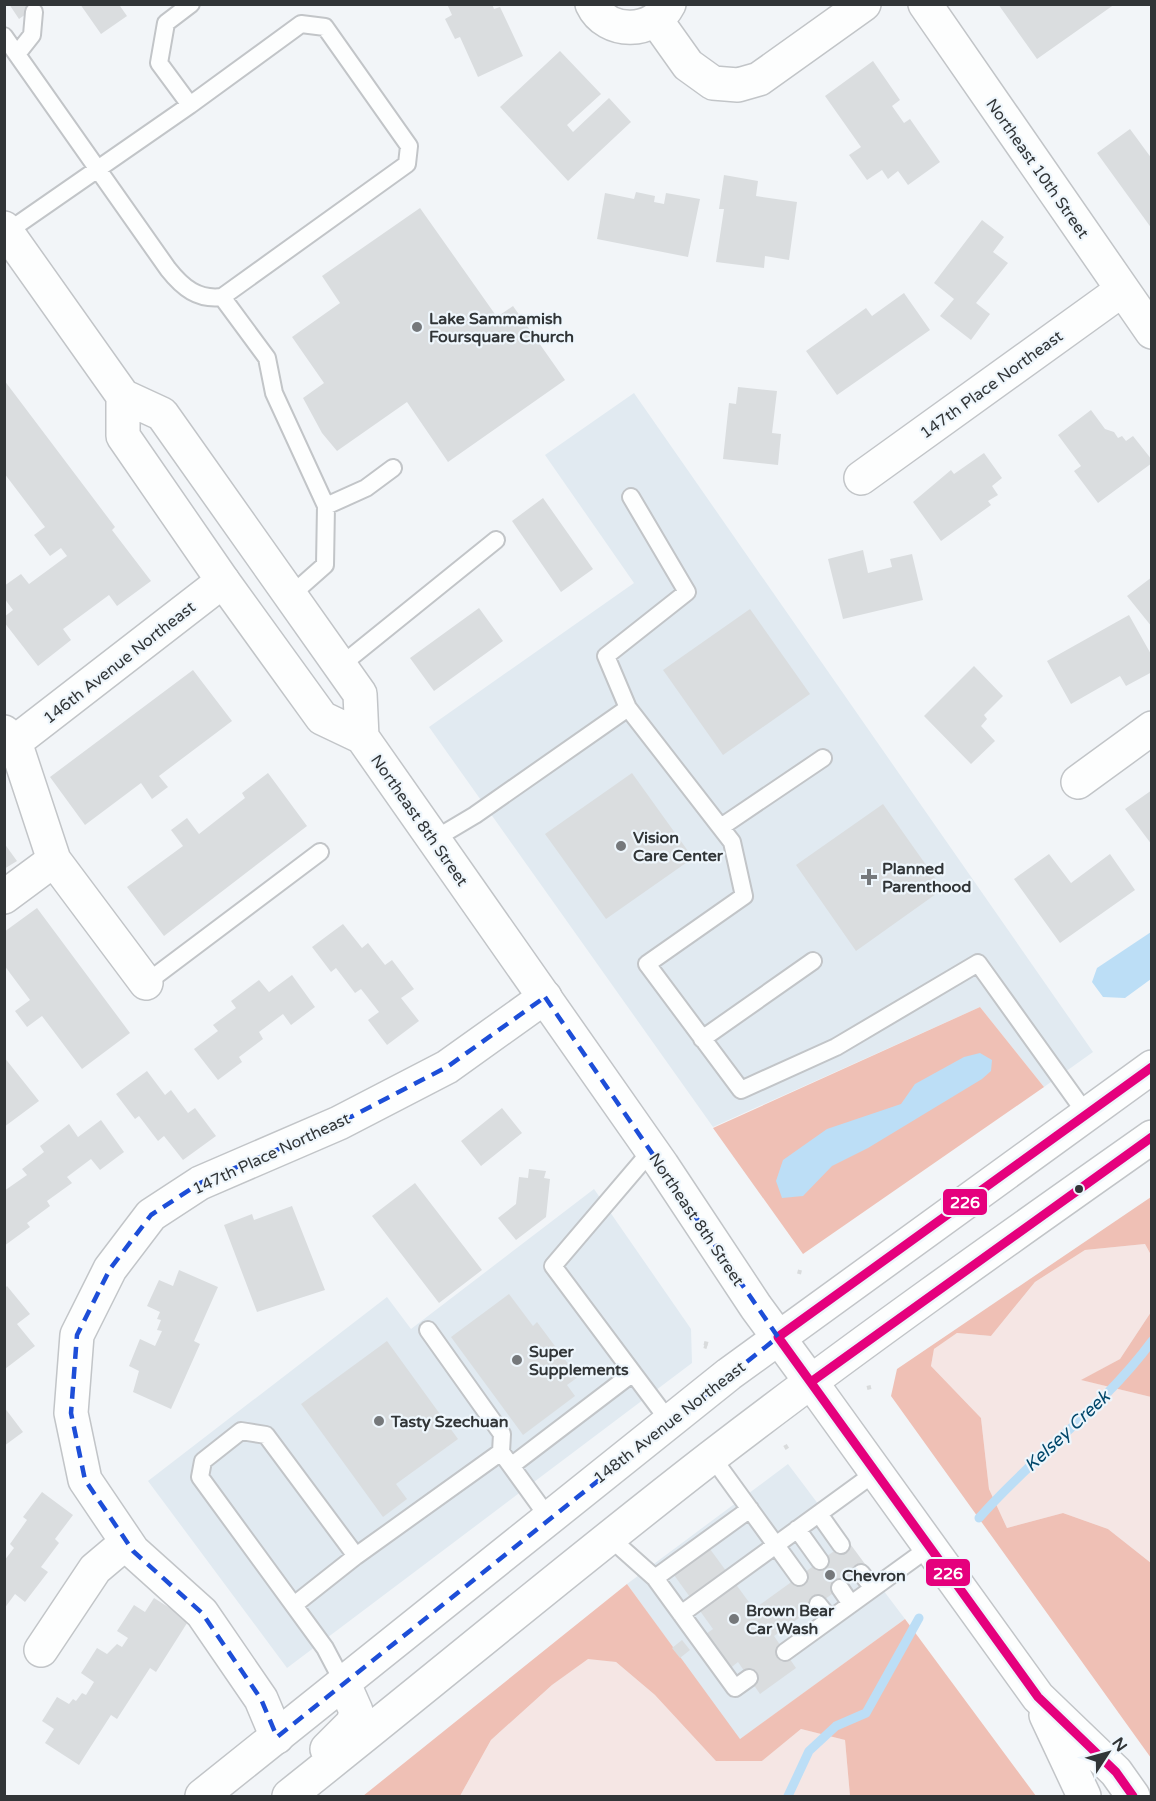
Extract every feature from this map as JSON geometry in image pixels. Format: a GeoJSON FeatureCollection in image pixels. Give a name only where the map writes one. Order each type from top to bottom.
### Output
{"type":"FeatureCollection","features":[{"type":"Feature","properties":{"kind":"main road"},"geometry":{"type":"LineString","coordinates":[[592,4],[604,19],[616,26],[630,28],[644,26],[663,12],[688,65],[713,83],[738,85],[759,79],[864,4]]}},
{"type":"Feature","properties":{"kind":"main road","name":"Northeast 10th Street"},"geometry":{"type":"LineString","coordinates":[[925,4],[1122,290],[1151,328]]}},
{"type":"Feature","properties":{"kind":"main road","name":"Northeast 8th Street"},"geometry":{"type":"LineString","coordinates":[[6,230],[123,396],[162,414],[360,694],[362,737]]}},
{"type":"Feature","properties":{"kind":"main road","name":"147th Place Northeast"},"geometry":{"type":"LineString","coordinates":[[861,478],[1122,290]]}},
{"type":"Feature","properties":{"kind":"main road","name":"Northeast 8th Street"},"geometry":{"type":"LineString","coordinates":[[123,396],[123,436],[223,582],[322,718],[362,737],[545,997],[778,1337],[1038,1697],[1116,1772],[1133,1797]]}},
{"type":"Feature","properties":{"kind":"main road","name":"146th Avenue Northeast"},"geometry":{"type":"LineString","coordinates":[[10,737],[223,582]]}},
{"type":"Feature","properties":{"kind":"main road"},"geometry":{"type":"LineString","coordinates":[[1078,782],[1152,728]]}},
{"type":"Feature","properties":{"kind":"main road"},"geometry":{"type":"LineString","coordinates":[[10,737],[54,860],[147,983]]}},
{"type":"Feature","properties":{"kind":"main road"},"geometry":{"type":"LineString","coordinates":[[4,897],[54,860]]}},
{"type":"Feature","properties":{"kind":"main road","name":"147th Place Northeast"},"geometry":{"type":"LineString","coordinates":[[127,1542],[85,1480],[71,1413],[77,1335],[110,1269],[151,1215],[200,1183],[339,1124],[447,1066],[545,997]]}},
{"type":"Feature","properties":{"kind":"main road","name":"148th Avenue Northeast"},"geometry":{"type":"LineString","coordinates":[[202,1797],[669,1420],[778,1337],[1152,1067]]}},
{"type":"Feature","properties":{"kind":"main road"},"geometry":{"type":"LineString","coordinates":[[288,1797],[609,1537],[712,1457],[811,1382],[1152,1137]]}},
{"type":"Feature","properties":{"kind":"main road"},"geometry":{"type":"LineString","coordinates":[[41,1650],[95,1569],[127,1542],[133,1551],[202,1613],[261,1699],[278,1737]]}},
{"type":"Feature","properties":{"kind":"main road"},"geometry":{"type":"LineString","coordinates":[[288,1797],[352,1722],[356,1711],[344,1684]]}},
{"type":"Feature","properties":{"kind":"main road","name":"Northeast 8th Street"},"geometry":{"type":"LineString","coordinates":[[1038,1697],[1084,1797]]}},
{"type":"Feature","properties":{"kind":"lane"},"geometry":{"type":"LineString","coordinates":[[190,105],[159,63],[166,23],[191,4]]}},
{"type":"Feature","properties":{"kind":"lane"},"geometry":{"type":"LineString","coordinates":[[17,54],[32,36],[34,12]]}},
{"type":"Feature","properties":{"kind":"lane"},"geometry":{"type":"LineString","coordinates":[[4,36],[97,171],[181,285],[206,299],[222,297],[407,164],[409,146],[325,27],[301,24],[97,171],[6,230]]}},
{"type":"Feature","properties":{"kind":"lane"},"geometry":{"type":"LineString","coordinates":[[222,297],[267,358],[274,393],[326,506],[325,565],[290,596]]}},
{"type":"Feature","properties":{"kind":"lane"},"geometry":{"type":"LineString","coordinates":[[326,506],[366,488],[393,468]]}},
{"type":"Feature","properties":{"kind":"lane"},"geometry":{"type":"LineString","coordinates":[[631,497],[687,592],[606,656],[628,708],[732,842],[744,896],[646,964],[741,1090],[836,1047],[978,963],[1086,1115]]}},
{"type":"Feature","properties":{"kind":"lane"},"geometry":{"type":"LineString","coordinates":[[340,666],[496,540]]}},
{"type":"Feature","properties":{"kind":"lane"},"geometry":{"type":"LineString","coordinates":[[433,840],[475,815],[628,708]]}},
{"type":"Feature","properties":{"kind":"lane"},"geometry":{"type":"LineString","coordinates":[[721,827],[823,758]]}},
{"type":"Feature","properties":{"kind":"lane"},"geometry":{"type":"LineString","coordinates":[[147,983],[320,852]]}},
{"type":"Feature","properties":{"kind":"lane"},"geometry":{"type":"LineString","coordinates":[[702,1039],[813,961]]}},
{"type":"Feature","properties":{"kind":"lane"},"geometry":{"type":"LineString","coordinates":[[651,1151],[553,1266],[669,1420]]}},
{"type":"Feature","properties":{"kind":"lane"},"geometry":{"type":"LineString","coordinates":[[428,1330],[502,1434],[501,1452],[548,1517]]}},
{"type":"Feature","properties":{"kind":"lane"},"geometry":{"type":"LineString","coordinates":[[512,1466],[633,1373]]}},
{"type":"Feature","properties":{"kind":"lane"},"geometry":{"type":"LineString","coordinates":[[344,1684],[325,1648],[200,1477],[203,1461],[241,1431],[266,1435],[356,1556]]}},
{"type":"Feature","properties":{"kind":"lane"},"geometry":{"type":"LineString","coordinates":[[294,1605],[356,1556],[501,1452]]}},
{"type":"Feature","properties":{"kind":"lane"},"geometry":{"type":"LineString","coordinates":[[712,1457],[799,1577]]}},
{"type":"Feature","properties":{"kind":"lane"},"geometry":{"type":"LineString","coordinates":[[681,1614],[876,1472]]}},
{"type":"Feature","properties":{"kind":"lane"},"geometry":{"type":"LineString","coordinates":[[655,1578],[750,1509]]}},
{"type":"Feature","properties":{"kind":"lane"},"geometry":{"type":"LineString","coordinates":[[819,1514],[841,1545]]}},
{"type":"Feature","properties":{"kind":"lane"},"geometry":{"type":"LineString","coordinates":[[797,1529],[820,1561]]}},
{"type":"Feature","properties":{"kind":"lane"},"geometry":{"type":"LineString","coordinates":[[609,1537],[655,1578],[735,1688],[749,1678]]}},
{"type":"Feature","properties":{"kind":"lane"},"geometry":{"type":"LineString","coordinates":[[785,1652],[930,1547]]}},
{"type":"Feature","properties":{"kind":"lane"},"geometry":{"type":"LineString","coordinates":[[861,1573],[873,1588]]}},
{"type":"Feature","properties":{"kind":"lane"},"geometry":{"type":"LineString","coordinates":[[840,1588],[851,1604]]}},
{"type":"Feature","properties":{"kind":"lane"},"geometry":{"type":"LineString","coordinates":[[818,1604],[830,1619]]}},
{"type":"Feature","properties":{"kind":"highlighted area"},"geometry":{"type":"Polygon","coordinates":[[[545,997],[778,1337],[277,1737],[261,1699],[202,1613],[133,1551],[85,1480],[71,1413],[77,1335],[110,1269],[151,1215],[200,1183],[339,1123],[447,1067],[545,997]]]}},
{"type":"Feature","properties":{"kind":"shaded area"},"geometry":{"type":"Polygon","coordinates":[[[634,393],[1093,1052],[1044,1087],[980,1007],[713,1127],[429,727],[634,583],[545,455],[634,393]]]}},
{"type":"Feature","properties":{"kind":"shaded area"},"geometry":{"type":"Polygon","coordinates":[[[980,1007],[1044,1087],[803,1254],[713,1128],[980,1007]]]}},
{"type":"Feature","properties":{"kind":"shaded area"},"geometry":{"type":"Polygon","coordinates":[[[594,1189],[691,1329],[692,1363],[287,1668],[148,1481],[387,1297],[411,1329],[594,1189]]]}},
{"type":"Feature","properties":{"kind":"shaded area"},"geometry":{"type":"Polygon","coordinates":[[[1151,1197],[1151,1255],[1145,1244],[1085,1250],[1035,1282],[991,1336],[957,1333],[934,1349],[931,1366],[981,1418],[989,1489],[1007,1528],[1063,1513],[1108,1529],[1151,1563],[1151,1758],[891,1396],[897,1369],[1151,1197]]]}},
{"type":"Feature","properties":{"kind":"shaded area"},"geometry":{"type":"Polygon","coordinates":[[[1145,1244],[1151,1255],[1151,1312],[1120,1359],[1082,1380],[1151,1397],[1151,1563],[1108,1529],[1063,1513],[1007,1528],[989,1489],[981,1418],[931,1366],[934,1349],[957,1333],[991,1336],[1035,1282],[1085,1250],[1145,1244]]]}},
{"type":"Feature","properties":{"kind":"shaded area"},"geometry":{"type":"Polygon","coordinates":[[[1151,1312],[1151,1397],[1081,1380],[1120,1359],[1151,1312]]]}},
{"type":"Feature","properties":{"kind":"shaded area"},"geometry":{"type":"Polygon","coordinates":[[[788,1464],[905,1619],[739,1740],[627,1584],[788,1464]]]}},
{"type":"Feature","properties":{"kind":"shaded area"},"geometry":{"type":"Polygon","coordinates":[[[627,1584],[740,1739],[905,1619],[1036,1796],[850,1796],[845,1740],[801,1729],[762,1761],[716,1761],[655,1695],[616,1662],[588,1659],[552,1685],[491,1740],[460,1796],[363,1796],[627,1584]]]}},
{"type":"Feature","properties":{"kind":"shaded area"},"geometry":{"type":"Polygon","coordinates":[[[588,1658],[616,1662],[655,1695],[762,1761],[801,1729],[845,1740],[850,1796],[460,1796],[491,1740],[552,1685],[588,1658]]]}},
{"type":"Feature","properties":{"kind":"water"},"geometry":{"type":"Polygon","coordinates":[[[1151,932],[1151,979],[1125,998],[1103,997],[1092,982],[1097,968],[1151,932]]]}},
{"type":"Feature","properties":{"kind":"water"},"geometry":{"type":"Polygon","coordinates":[[[980,1053],[992,1060],[991,1071],[982,1079],[868,1148],[832,1166],[803,1196],[782,1198],[776,1181],[783,1160],[827,1129],[901,1104],[915,1084],[964,1057],[980,1053]]]}},
{"type":"Feature","properties":{"kind":"building"},"geometry":{"type":"Polygon","coordinates":[[[9,4],[40,4],[19,19],[9,4]]]}},
{"type":"Feature","properties":{"kind":"building"},"geometry":{"type":"Polygon","coordinates":[[[80,4],[123,4],[120,6],[127,16],[101,34],[80,4]]]}},
{"type":"Feature","properties":{"kind":"building"},"geometry":{"type":"Polygon","coordinates":[[[447,4],[492,4],[494,9],[500,7],[523,56],[478,77],[460,37],[455,39],[445,19],[452,15],[447,4]]]}},
{"type":"Feature","properties":{"kind":"building"},"geometry":{"type":"Polygon","coordinates":[[[998,4],[1115,4],[1037,59],[998,4]]]}},
{"type":"Feature","properties":{"kind":"building"},"geometry":{"type":"Polygon","coordinates":[[[560,51],[601,94],[567,125],[573,132],[609,98],[631,122],[568,181],[500,107],[560,51]]]}},
{"type":"Feature","properties":{"kind":"building"},"geometry":{"type":"Polygon","coordinates":[[[873,61],[900,100],[892,106],[904,123],[910,119],[940,162],[908,185],[898,171],[888,179],[882,170],[867,180],[849,155],[861,147],[825,96],[873,61]]]}},
{"type":"Feature","properties":{"kind":"building"},"geometry":{"type":"Polygon","coordinates":[[[1130,129],[1152,159],[1152,229],[1097,153],[1130,129]]]}},
{"type":"Feature","properties":{"kind":"building"},"geometry":{"type":"Polygon","coordinates":[[[724,175],[758,181],[756,196],[797,202],[789,260],[765,256],[764,268],[716,262],[724,209],[719,209],[724,175]]]}},
{"type":"Feature","properties":{"kind":"building"},"geometry":{"type":"Polygon","coordinates":[[[636,192],[655,196],[654,202],[664,204],[666,193],[700,199],[688,257],[597,239],[605,193],[634,199],[636,192]]]}},
{"type":"Feature","properties":{"kind":"building","name":"Lake Sammamish Foursquare Church"},"geometry":{"type":"Polygon","coordinates":[[[420,208],[497,317],[513,306],[565,380],[448,462],[407,402],[337,451],[322,433],[303,398],[324,383],[292,337],[340,303],[322,276],[420,208]]]}},
{"type":"Feature","properties":{"kind":"building"},"geometry":{"type":"Polygon","coordinates":[[[982,220],[1004,237],[993,252],[1008,263],[976,303],[990,314],[971,340],[940,316],[954,299],[934,283],[982,220]]]}},
{"type":"Feature","properties":{"kind":"building"},"geometry":{"type":"Polygon","coordinates":[[[904,293],[930,330],[837,395],[806,351],[866,308],[872,316],[904,293]]]}},
{"type":"Feature","properties":{"kind":"building"},"geometry":{"type":"Polygon","coordinates":[[[4,380],[115,527],[112,530],[151,581],[117,606],[109,595],[63,629],[71,640],[38,666],[4,622],[4,617],[13,610],[4,598],[4,586],[21,574],[29,584],[67,556],[61,548],[50,556],[34,535],[45,527],[4,473],[4,380]]]}},
{"type":"Feature","properties":{"kind":"building"},"geometry":{"type":"Polygon","coordinates":[[[738,387],[777,391],[772,433],[781,434],[778,465],[723,459],[729,403],[736,404],[738,387]]]}},
{"type":"Feature","properties":{"kind":"building"},"geometry":{"type":"Polygon","coordinates":[[[1091,410],[1105,429],[1114,432],[1118,438],[1122,436],[1126,441],[1133,436],[1152,460],[1152,463],[1098,503],[1074,471],[1081,466],[1058,435],[1091,410]]]}},
{"type":"Feature","properties":{"kind":"building"},"geometry":{"type":"Polygon","coordinates":[[[984,453],[1002,478],[992,486],[998,495],[988,501],[991,505],[941,541],[913,502],[951,470],[954,474],[984,453]]]}},
{"type":"Feature","properties":{"kind":"building"},"geometry":{"type":"Polygon","coordinates":[[[543,498],[593,569],[561,592],[512,521],[543,498]]]}},
{"type":"Feature","properties":{"kind":"building"},"geometry":{"type":"Polygon","coordinates":[[[863,550],[868,573],[892,567],[890,559],[912,554],[923,600],[843,619],[828,559],[863,550]]]}},
{"type":"Feature","properties":{"kind":"building"},"geometry":{"type":"Polygon","coordinates":[[[1152,577],[1152,627],[1127,596],[1152,577]]]}},
{"type":"Feature","properties":{"kind":"building"},"geometry":{"type":"Polygon","coordinates":[[[479,608],[503,641],[434,691],[410,658],[479,608]]]}},
{"type":"Feature","properties":{"kind":"building"},"geometry":{"type":"Polygon","coordinates":[[[750,609],[810,694],[723,755],[663,670],[750,609]]]}},
{"type":"Feature","properties":{"kind":"building"},"geometry":{"type":"Polygon","coordinates":[[[1129,615],[1152,656],[1152,672],[1126,686],[1120,676],[1071,704],[1047,661],[1129,615]]]}},
{"type":"Feature","properties":{"kind":"building"},"geometry":{"type":"Polygon","coordinates":[[[974,666],[1003,696],[984,715],[987,719],[981,726],[995,741],[971,764],[924,716],[974,666]]]}},
{"type":"Feature","properties":{"kind":"building"},"geometry":{"type":"Polygon","coordinates":[[[193,670],[232,721],[159,776],[168,787],[152,799],[141,783],[85,825],[50,777],[193,670]]]}},
{"type":"Feature","properties":{"kind":"building"},"geometry":{"type":"Polygon","coordinates":[[[268,773],[307,826],[164,936],[127,887],[183,846],[171,830],[187,818],[199,834],[245,798],[242,793],[268,773]]]}},
{"type":"Feature","properties":{"kind":"building"},"geometry":{"type":"Polygon","coordinates":[[[632,773],[693,858],[606,919],[545,834],[632,773]]]}},
{"type":"Feature","properties":{"kind":"building"},"geometry":{"type":"Polygon","coordinates":[[[1152,790],[1152,845],[1125,809],[1152,790]]]}},
{"type":"Feature","properties":{"kind":"building","name":"Planned Parenthood"},"geometry":{"type":"Polygon","coordinates":[[[883,804],[943,889],[856,951],[796,865],[883,804]]]}},
{"type":"Feature","properties":{"kind":"building"},"geometry":{"type":"Polygon","coordinates":[[[4,843],[17,861],[4,869],[4,843]]]}},
{"type":"Feature","properties":{"kind":"building"},"geometry":{"type":"Polygon","coordinates":[[[1049,854],[1071,883],[1110,854],[1135,890],[1060,943],[1014,879],[1049,854]]]}},
{"type":"Feature","properties":{"kind":"building"},"geometry":{"type":"Polygon","coordinates":[[[37,908],[130,1033],[82,1069],[42,1016],[27,1027],[15,1011],[30,1000],[4,965],[4,932],[37,908]]]}},
{"type":"Feature","properties":{"kind":"building"},"geometry":{"type":"Polygon","coordinates":[[[343,924],[362,948],[368,943],[385,965],[392,960],[414,989],[401,998],[419,1021],[387,1045],[368,1020],[379,1012],[361,989],[355,993],[336,968],[331,972],[312,947],[343,924]]]}},
{"type":"Feature","properties":{"kind":"building"},"geometry":{"type":"Polygon","coordinates":[[[292,975],[315,1007],[291,1025],[283,1014],[259,1032],[263,1039],[239,1057],[242,1062],[218,1080],[194,1049],[218,1031],[213,1025],[236,1008],[231,1001],[259,980],[269,992],[292,975]]]}},
{"type":"Feature","properties":{"kind":"building"},"geometry":{"type":"Polygon","coordinates":[[[4,1057],[39,1101],[4,1127],[4,1057]]]}},
{"type":"Feature","properties":{"kind":"building"},"geometry":{"type":"Polygon","coordinates":[[[147,1071],[165,1095],[171,1090],[188,1113],[195,1108],[216,1136],[183,1160],[164,1136],[158,1141],[139,1116],[135,1119],[116,1094],[147,1071]]]}},
{"type":"Feature","properties":{"kind":"building"},"geometry":{"type":"Polygon","coordinates":[[[502,1108],[522,1133],[481,1166],[461,1141],[502,1108]]]}},
{"type":"Feature","properties":{"kind":"building"},"geometry":{"type":"Polygon","coordinates":[[[101,1120],[124,1152],[100,1170],[91,1159],[67,1177],[72,1183],[47,1201],[50,1206],[27,1223],[30,1227],[4,1246],[4,1191],[27,1175],[22,1169],[44,1152],[40,1146],[69,1124],[78,1137],[101,1120]]]}},
{"type":"Feature","properties":{"kind":"building"},"geometry":{"type":"Polygon","coordinates":[[[529,1169],[546,1171],[544,1178],[550,1179],[546,1217],[516,1240],[498,1218],[516,1204],[519,1177],[528,1178],[529,1169]]]}},
{"type":"Feature","properties":{"kind":"building"},"geometry":{"type":"Polygon","coordinates":[[[415,1183],[482,1270],[439,1303],[372,1216],[415,1183]]]}},
{"type":"Feature","properties":{"kind":"building"},"geometry":{"type":"Polygon","coordinates":[[[292,1206],[325,1290],[257,1312],[224,1225],[252,1214],[254,1220],[292,1206]]]}},
{"type":"Feature","properties":{"kind":"building"},"geometry":{"type":"Polygon","coordinates":[[[179,1270],[218,1287],[194,1341],[200,1344],[171,1409],[133,1392],[139,1371],[129,1366],[140,1339],[155,1346],[162,1331],[157,1330],[161,1320],[157,1319],[160,1312],[147,1306],[159,1280],[173,1286],[179,1270]]]}},
{"type":"Feature","properties":{"kind":"building"},"geometry":{"type":"Polygon","coordinates":[[[7,1286],[30,1314],[17,1324],[35,1346],[5,1369],[5,1288],[7,1286]]]}},
{"type":"Feature","properties":{"kind":"building","name":"Super Supplements"},"geometry":{"type":"Polygon","coordinates":[[[509,1294],[533,1326],[537,1322],[578,1377],[567,1385],[575,1396],[523,1435],[451,1337],[509,1294]]]}},
{"type":"Feature","properties":{"kind":"building","name":"Tasty Szechuan"},"geometry":{"type":"Polygon","coordinates":[[[387,1341],[458,1439],[396,1484],[407,1499],[383,1517],[301,1404],[387,1341]]]}},
{"type":"Feature","properties":{"kind":"building"},"geometry":{"type":"Polygon","coordinates":[[[4,1407],[23,1432],[4,1446],[4,1407]]]}},
{"type":"Feature","properties":{"kind":"building"},"geometry":{"type":"Polygon","coordinates":[[[42,1492],[73,1515],[55,1539],[59,1543],[41,1567],[48,1572],[25,1602],[15,1594],[4,1609],[4,1561],[14,1548],[10,1544],[27,1520],[23,1517],[42,1492]]]}},
{"type":"Feature","properties":{"kind":"building","name":"Brown Bear Car Wash"},"geometry":{"type":"Polygon","coordinates":[[[848,1541],[868,1568],[774,1636],[796,1668],[760,1694],[738,1662],[728,1670],[703,1636],[713,1629],[674,1575],[710,1549],[754,1609],[848,1541]]]}},
{"type":"Feature","properties":{"kind":"building"},"geometry":{"type":"Polygon","coordinates":[[[154,1598],[189,1620],[156,1672],[150,1668],[117,1719],[111,1715],[79,1765],[45,1743],[54,1729],[42,1721],[57,1697],[69,1704],[73,1699],[76,1701],[82,1693],[86,1695],[94,1682],[81,1673],[97,1648],[107,1654],[117,1644],[122,1647],[128,1638],[117,1631],[134,1605],[145,1612],[154,1598]]]}},
{"type":"Feature","properties":{"kind":"building"},"geometry":{"type":"Polygon","coordinates":[[[682,1640],[690,1650],[680,1658],[672,1648],[682,1640]]]}},
{"type":"Feature","properties":{"kind":"waterway","name":"Kelsey Creek"},"geometry":{"type":"LineString","coordinates":[[979,1518],[1112,1388],[1152,1341]]}},
{"type":"Feature","properties":{"kind":"waterway","name":"Kelsey Creek"},"geometry":{"type":"LineString","coordinates":[[788,1796],[809,1751],[836,1726],[866,1713],[919,1618]]}},
{"type":"Feature","properties":{"kind":"transit line","name":"226"},"geometry":{"type":"LineString","coordinates":[[778,1337],[1152,1067]]}},
{"type":"Feature","properties":{"kind":"transit line","name":"226"},"geometry":{"type":"LineString","coordinates":[[811,1382],[1152,1137]]}},
{"type":"Feature","properties":{"kind":"transit line","name":"226"},"geometry":{"type":"LineString","coordinates":[[778,1337],[1038,1697],[1116,1772],[1133,1796]]}},
{"type":"Feature","properties":{"kind":"place","name":"Lake Sammamish Foursquare Church"},"geometry":{"type":"Point","coordinates":[417,327]}},
{"type":"Feature","properties":{"kind":"place","name":"Vision Care Center"},"geometry":{"type":"Point","coordinates":[621,846]}},
{"type":"Feature","properties":{"kind":"place","name":"Planned Parenthood"},"geometry":{"type":"Point","coordinates":[869,877]}},
{"type":"Feature","properties":{"kind":"place","name":"Super Supplements"},"geometry":{"type":"Point","coordinates":[517,1360]}},
{"type":"Feature","properties":{"kind":"place","name":"Tasty Szechuan"},"geometry":{"type":"Point","coordinates":[379,1421]}},
{"type":"Feature","properties":{"kind":"place","name":"Chevron"},"geometry":{"type":"Point","coordinates":[830,1575]}},
{"type":"Feature","properties":{"kind":"place","name":"Brown Bear Car Wash"},"geometry":{"type":"Point","coordinates":[734,1619]}}]}
